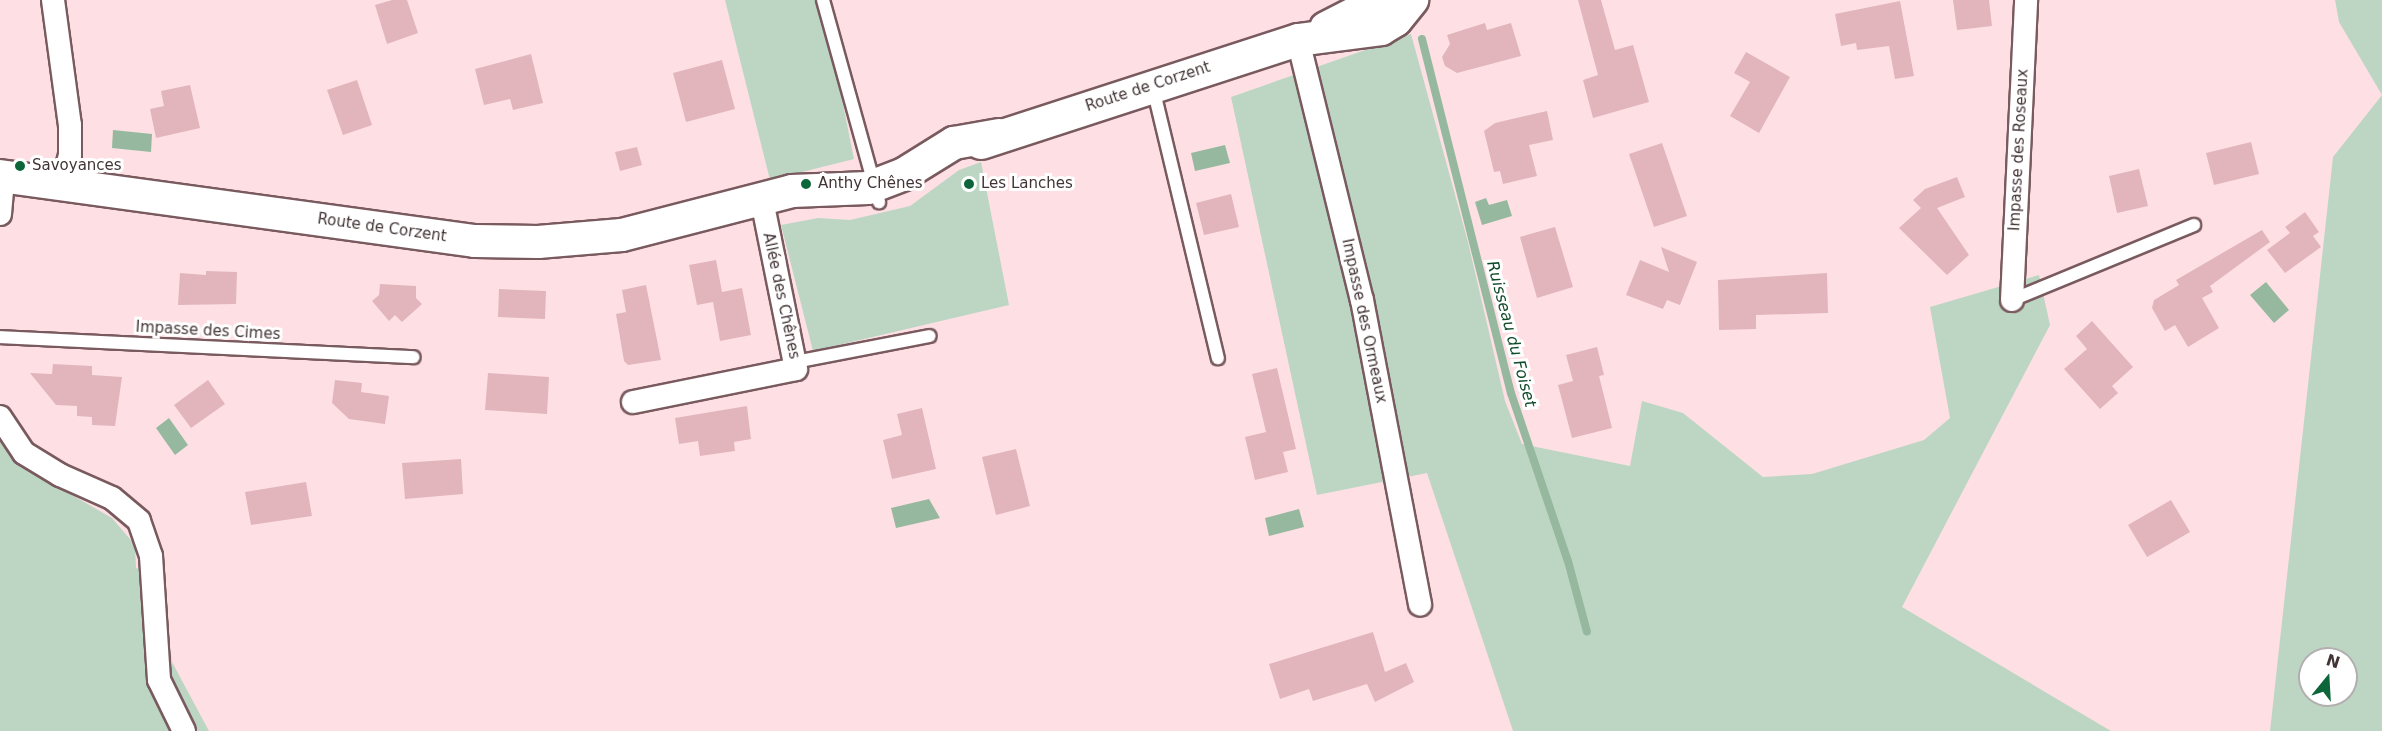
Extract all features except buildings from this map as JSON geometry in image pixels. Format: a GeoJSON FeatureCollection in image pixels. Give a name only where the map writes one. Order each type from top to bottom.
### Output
{"type":"FeatureCollection","features":[{"type":"Feature","properties":{"kind":"street"},"geometry":{"type":"LineString","coordinates":[[53,0],[70,124],[70,155],[62,184]]}},
{"type":"Feature","properties":{"kind":"street","name":"Route de Corzent"},"geometry":{"type":"LineString","coordinates":[[1,177],[506,243],[622,235],[792,191],[850,191],[877,194],[954,143],[999,135],[1298,40],[1381,0]]}},
{"type":"Feature","properties":{"kind":"street","name":"Route de Corzent"},"geometry":{"type":"LineString","coordinates":[[1298,40],[1381,28],[1396,20],[1412,0]]}},
{"type":"Feature","properties":{"kind":"street","name":"Impasse des Roseaux"},"geometry":{"type":"LineString","coordinates":[[2012,300],[2026,0]]}},
{"type":"Feature","properties":{"kind":"street","name":"Impasse des Ormeaux"},"geometry":{"type":"LineString","coordinates":[[1298,40],[1362,300],[1419,605]]}},
{"type":"Feature","properties":{"kind":"street"},"geometry":{"type":"LineString","coordinates":[[0,214],[1,177]]}},
{"type":"Feature","properties":{"kind":"street","name":"Allée des Chênes"},"geometry":{"type":"LineString","coordinates":[[633,402],[796,369],[762,200]]}},
{"type":"Feature","properties":{"kind":"street"},"geometry":{"type":"LineString","coordinates":[[0,417],[24,453],[60,475],[112,498],[139,521],[151,556],[159,680],[184,731]]}},
{"type":"Feature","properties":{"kind":"lane"},"geometry":{"type":"LineString","coordinates":[[823,0],[877,194]]}},
{"type":"Feature","properties":{"kind":"lane"},"geometry":{"type":"LineString","coordinates":[[1153,86],[1218,358]]}},
{"type":"Feature","properties":{"kind":"lane"},"geometry":{"type":"LineString","coordinates":[[2012,300],[2194,225]]}},
{"type":"Feature","properties":{"kind":"lane","name":"Impasse des Cimes"},"geometry":{"type":"LineString","coordinates":[[0,336],[414,357]]}},
{"type":"Feature","properties":{"kind":"lane"},"geometry":{"type":"LineString","coordinates":[[795,362],[930,336]]}},
{"type":"Feature","properties":{"kind":"shaded area"},"geometry":{"type":"Polygon","coordinates":[[[725,0],[822,0],[854,159],[770,180],[725,0]]]}},
{"type":"Feature","properties":{"kind":"shaded area"},"geometry":{"type":"Polygon","coordinates":[[[2335,0],[2382,0],[2382,95],[2339,22],[2335,0]]]}},
{"type":"Feature","properties":{"kind":"shaded area"},"geometry":{"type":"Polygon","coordinates":[[[1411,34],[1468,242],[1505,401],[1522,444],[1630,466],[1642,401],[1683,413],[1763,477],[1812,474],[1924,440],[1950,418],[1930,307],[2039,275],[2050,325],[1902,607],[2111,731],[1513,731],[1427,473],[1317,495],[1231,97],[1411,34]]]}},
{"type":"Feature","properties":{"kind":"shaded area"},"geometry":{"type":"Polygon","coordinates":[[[2382,95],[2382,731],[2270,731],[2333,157],[2382,95]]]}},
{"type":"Feature","properties":{"kind":"shaded area"},"geometry":{"type":"Polygon","coordinates":[[[113,130],[152,134],[151,152],[112,148],[113,130]]]}},
{"type":"Feature","properties":{"kind":"shaded area"},"geometry":{"type":"Polygon","coordinates":[[[1225,145],[1230,163],[1195,171],[1191,153],[1225,145]]]}},
{"type":"Feature","properties":{"kind":"shaded area"},"geometry":{"type":"Polygon","coordinates":[[[981,162],[1009,305],[813,351],[781,225],[818,218],[850,220],[910,206],[959,170],[981,162]]]}},
{"type":"Feature","properties":{"kind":"shaded area"},"geometry":{"type":"Polygon","coordinates":[[[1486,198],[1489,205],[1507,200],[1512,216],[1482,225],[1475,202],[1486,198]]]}},
{"type":"Feature","properties":{"kind":"shaded area"},"geometry":{"type":"Polygon","coordinates":[[[2266,282],[2289,310],[2274,323],[2250,295],[2266,282]]]}},
{"type":"Feature","properties":{"kind":"shaded area"},"geometry":{"type":"Polygon","coordinates":[[[169,418],[188,445],[175,455],[156,428],[169,418]]]}},
{"type":"Feature","properties":{"kind":"shaded area"},"geometry":{"type":"Polygon","coordinates":[[[0,438],[30,471],[112,518],[135,545],[136,568],[161,577],[172,662],[209,731],[0,731],[0,438]]]}},
{"type":"Feature","properties":{"kind":"shaded area"},"geometry":{"type":"Polygon","coordinates":[[[929,499],[940,518],[896,528],[891,508],[929,499]]]}},
{"type":"Feature","properties":{"kind":"shaded area"},"geometry":{"type":"Polygon","coordinates":[[[1299,509],[1304,527],[1269,536],[1265,518],[1299,509]]]}},
{"type":"Feature","properties":{"kind":"waterway","name":"Ruisseau du Foiset"},"geometry":{"type":"LineString","coordinates":[[1422,39],[1511,393],[1568,561],[1587,632]]}},
{"type":"Feature","properties":{"kind":"place","name":"Savoyances"},"geometry":{"type":"Point","coordinates":[20,166]}},
{"type":"Feature","properties":{"kind":"place","name":"Anthy Chênes"},"geometry":{"type":"Point","coordinates":[806,184]}},
{"type":"Feature","properties":{"kind":"place","name":"Les Lanches"},"geometry":{"type":"Point","coordinates":[969,184]}}]}
